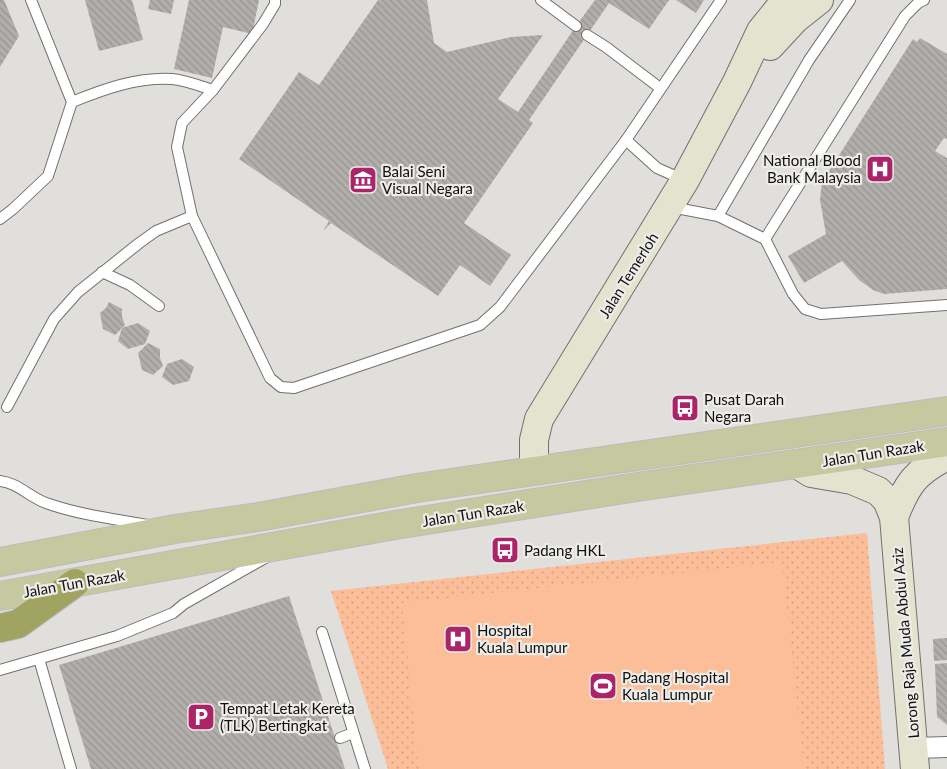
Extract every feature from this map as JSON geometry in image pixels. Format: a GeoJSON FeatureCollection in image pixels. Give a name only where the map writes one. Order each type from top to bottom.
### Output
{"type":"FeatureCollection","features":[{"type":"Feature","properties":{"kind":"highway"},"geometry":{"type":"LineString","coordinates":[[0,628],[18,624],[75,583]]}},
{"type":"Feature","properties":{"kind":"main road","name":"Jalan Tun Razak"},"geometry":{"type":"LineString","coordinates":[[0,562],[175,529],[258,517],[417,488],[947,411]]}},
{"type":"Feature","properties":{"kind":"main road","name":"Jalan Tun Razak"},"geometry":{"type":"LineString","coordinates":[[0,596],[395,525],[947,442]]}},
{"type":"Feature","properties":{"kind":"street","name":"Jalan Temerloh"},"geometry":{"type":"LineString","coordinates":[[534,470],[534,440],[539,419],[685,180],[737,82],[761,31],[786,0]]}},
{"type":"Feature","properties":{"kind":"street","name":"Jalan Temerloh"},"geometry":{"type":"LineString","coordinates":[[737,82],[796,19],[819,0]]}},
{"type":"Feature","properties":{"kind":"street","name":"Lorong Raja Muda Abdul Aziz"},"geometry":{"type":"LineString","coordinates":[[894,517],[910,482],[930,465],[947,456]]}},
{"type":"Feature","properties":{"kind":"street","name":"Lorong Raja Muda Abdul Aziz"},"geometry":{"type":"LineString","coordinates":[[797,464],[811,473],[852,480],[878,491],[887,500],[894,517],[915,759]]}},
{"type":"Feature","properties":{"kind":"street"},"geometry":{"type":"LineString","coordinates":[[915,759],[947,747]]}},
{"type":"Feature","properties":{"kind":"lane"},"geometry":{"type":"LineString","coordinates":[[0,219],[48,176],[72,102],[31,0]]}},
{"type":"Feature","properties":{"kind":"lane"},"geometry":{"type":"LineString","coordinates":[[275,0],[275,4],[263,24],[213,90],[182,123],[177,147],[192,216],[270,378],[281,386],[294,388],[480,325],[500,308],[626,140],[721,0]]}},
{"type":"Feature","properties":{"kind":"lane"},"geometry":{"type":"LineString","coordinates":[[541,0],[576,26]]}},
{"type":"Feature","properties":{"kind":"lane"},"geometry":{"type":"LineString","coordinates":[[718,216],[808,60],[850,0]]}},
{"type":"Feature","properties":{"kind":"lane"},"geometry":{"type":"LineString","coordinates":[[765,239],[906,16],[918,3],[924,0]]}},
{"type":"Feature","properties":{"kind":"lane"},"geometry":{"type":"LineString","coordinates":[[587,35],[660,88]]}},
{"type":"Feature","properties":{"kind":"lane"},"geometry":{"type":"LineString","coordinates":[[72,102],[99,91],[138,80],[174,79],[213,90]]}},
{"type":"Feature","properties":{"kind":"lane"},"geometry":{"type":"LineString","coordinates":[[626,140],[657,168],[685,180]]}},
{"type":"Feature","properties":{"kind":"lane"},"geometry":{"type":"LineString","coordinates":[[669,207],[718,216],[765,239],[793,294],[805,309],[821,314],[947,305]]}},
{"type":"Feature","properties":{"kind":"lane"},"geometry":{"type":"LineString","coordinates":[[7,407],[54,319],[78,292],[156,232],[192,216]]}},
{"type":"Feature","properties":{"kind":"lane"},"geometry":{"type":"LineString","coordinates":[[102,272],[130,285],[159,306]]}},
{"type":"Feature","properties":{"kind":"lane"},"geometry":{"type":"LineString","coordinates":[[0,481],[10,482],[46,504],[73,512],[175,529]]}},
{"type":"Feature","properties":{"kind":"lane"},"geometry":{"type":"LineString","coordinates":[[0,670],[117,636],[172,613],[184,604],[288,545]]}},
{"type":"Feature","properties":{"kind":"lane"},"geometry":{"type":"LineString","coordinates":[[322,632],[365,769]]}},
{"type":"Feature","properties":{"kind":"lane"},"geometry":{"type":"LineString","coordinates":[[39,658],[71,769]]}},
{"type":"Feature","properties":{"kind":"lane"},"geometry":{"type":"LineString","coordinates":[[340,738],[354,733]]}},
{"type":"Feature","properties":{"kind":"shaded area","name":"Padang Hospital Kuala Lumpur"},"geometry":{"type":"Polygon","coordinates":[[[867,533],[885,769],[388,769],[331,591],[867,533]]]}},
{"type":"Feature","properties":{"kind":"shaded area","name":"Padang Hospital Kuala Lumpur"},"geometry":{"type":"Polygon","coordinates":[[[782,562],[804,769],[419,769],[402,603],[782,562]]]}},
{"type":"Feature","properties":{"kind":"building"},"geometry":{"type":"Polygon","coordinates":[[[0,0],[4,0],[19,36],[0,67],[0,0]]]}},
{"type":"Feature","properties":{"kind":"building"},"geometry":{"type":"Polygon","coordinates":[[[85,0],[132,0],[143,40],[99,51],[85,0]]]}},
{"type":"Feature","properties":{"kind":"building"},"geometry":{"type":"Polygon","coordinates":[[[150,0],[174,0],[171,14],[148,9],[150,0]]]}},
{"type":"Feature","properties":{"kind":"building"},"geometry":{"type":"Polygon","coordinates":[[[189,0],[259,0],[252,34],[223,27],[212,78],[174,69],[189,0]]]}},
{"type":"Feature","properties":{"kind":"building"},"geometry":{"type":"Polygon","coordinates":[[[378,0],[427,0],[434,43],[447,52],[511,37],[543,35],[498,99],[518,112],[595,0],[669,0],[649,29],[609,3],[529,120],[533,123],[464,223],[511,255],[490,286],[460,265],[438,296],[331,223],[323,231],[329,221],[239,159],[299,72],[319,85],[378,0]]]}},
{"type":"Feature","properties":{"kind":"building"},"geometry":{"type":"Polygon","coordinates":[[[676,0],[704,0],[696,13],[676,0]]]}},
{"type":"Feature","properties":{"kind":"building"},"geometry":{"type":"Polygon","coordinates":[[[920,38],[947,54],[947,139],[944,138],[935,151],[947,158],[947,289],[884,294],[873,290],[859,280],[842,261],[804,283],[788,256],[826,234],[820,200],[822,182],[913,39],[917,42],[920,38]]]}},
{"type":"Feature","properties":{"kind":"building"},"geometry":{"type":"Polygon","coordinates":[[[109,302],[122,309],[125,325],[115,335],[103,329],[100,313],[109,302]]]}},
{"type":"Feature","properties":{"kind":"building"},"geometry":{"type":"Polygon","coordinates":[[[138,323],[150,331],[145,344],[128,349],[118,341],[122,328],[138,323]]]}},
{"type":"Feature","properties":{"kind":"building"},"geometry":{"type":"Polygon","coordinates":[[[148,343],[160,349],[160,358],[163,366],[153,375],[142,370],[138,353],[148,343]]]}},
{"type":"Feature","properties":{"kind":"building"},"geometry":{"type":"Polygon","coordinates":[[[182,359],[194,367],[189,381],[173,385],[162,377],[167,364],[182,359]]]}},
{"type":"Feature","properties":{"kind":"building","name":"Tempat Letak Kereta (TLK) Bertingkat"},"geometry":{"type":"Polygon","coordinates":[[[289,596],[345,769],[91,769],[59,665],[289,596]]]}},
{"type":"Feature","properties":{"kind":"building"},"geometry":{"type":"Polygon","coordinates":[[[947,638],[947,660],[934,661],[933,639],[947,638]]]}},
{"type":"Feature","properties":{"kind":"building"},"geometry":{"type":"Polygon","coordinates":[[[947,663],[947,725],[937,717],[935,664],[947,663]]]}},
{"type":"Feature","properties":{"kind":"place","name":"National Blood Bank Malaysia"},"geometry":{"type":"Point","coordinates":[880,169]}},
{"type":"Feature","properties":{"kind":"place","name":"Balai Seni Visual Negara"},"geometry":{"type":"Point","coordinates":[363,180]}},
{"type":"Feature","properties":{"kind":"place","name":"Pusat Darah Negara"},"geometry":{"type":"Point","coordinates":[685,408]}},
{"type":"Feature","properties":{"kind":"place","name":"Padang HKL"},"geometry":{"type":"Point","coordinates":[505,550]}},
{"type":"Feature","properties":{"kind":"place","name":"Hospital Kuala Lumpur"},"geometry":{"type":"Point","coordinates":[458,639]}},
{"type":"Feature","properties":{"kind":"place","name":"Padang Hospital Kuala Lumpur"},"geometry":{"type":"Point","coordinates":[603,686]}},
{"type":"Feature","properties":{"kind":"place","name":"Tempat Letak Kereta (TLK) Bertingkat"},"geometry":{"type":"Point","coordinates":[201,717]}}]}
